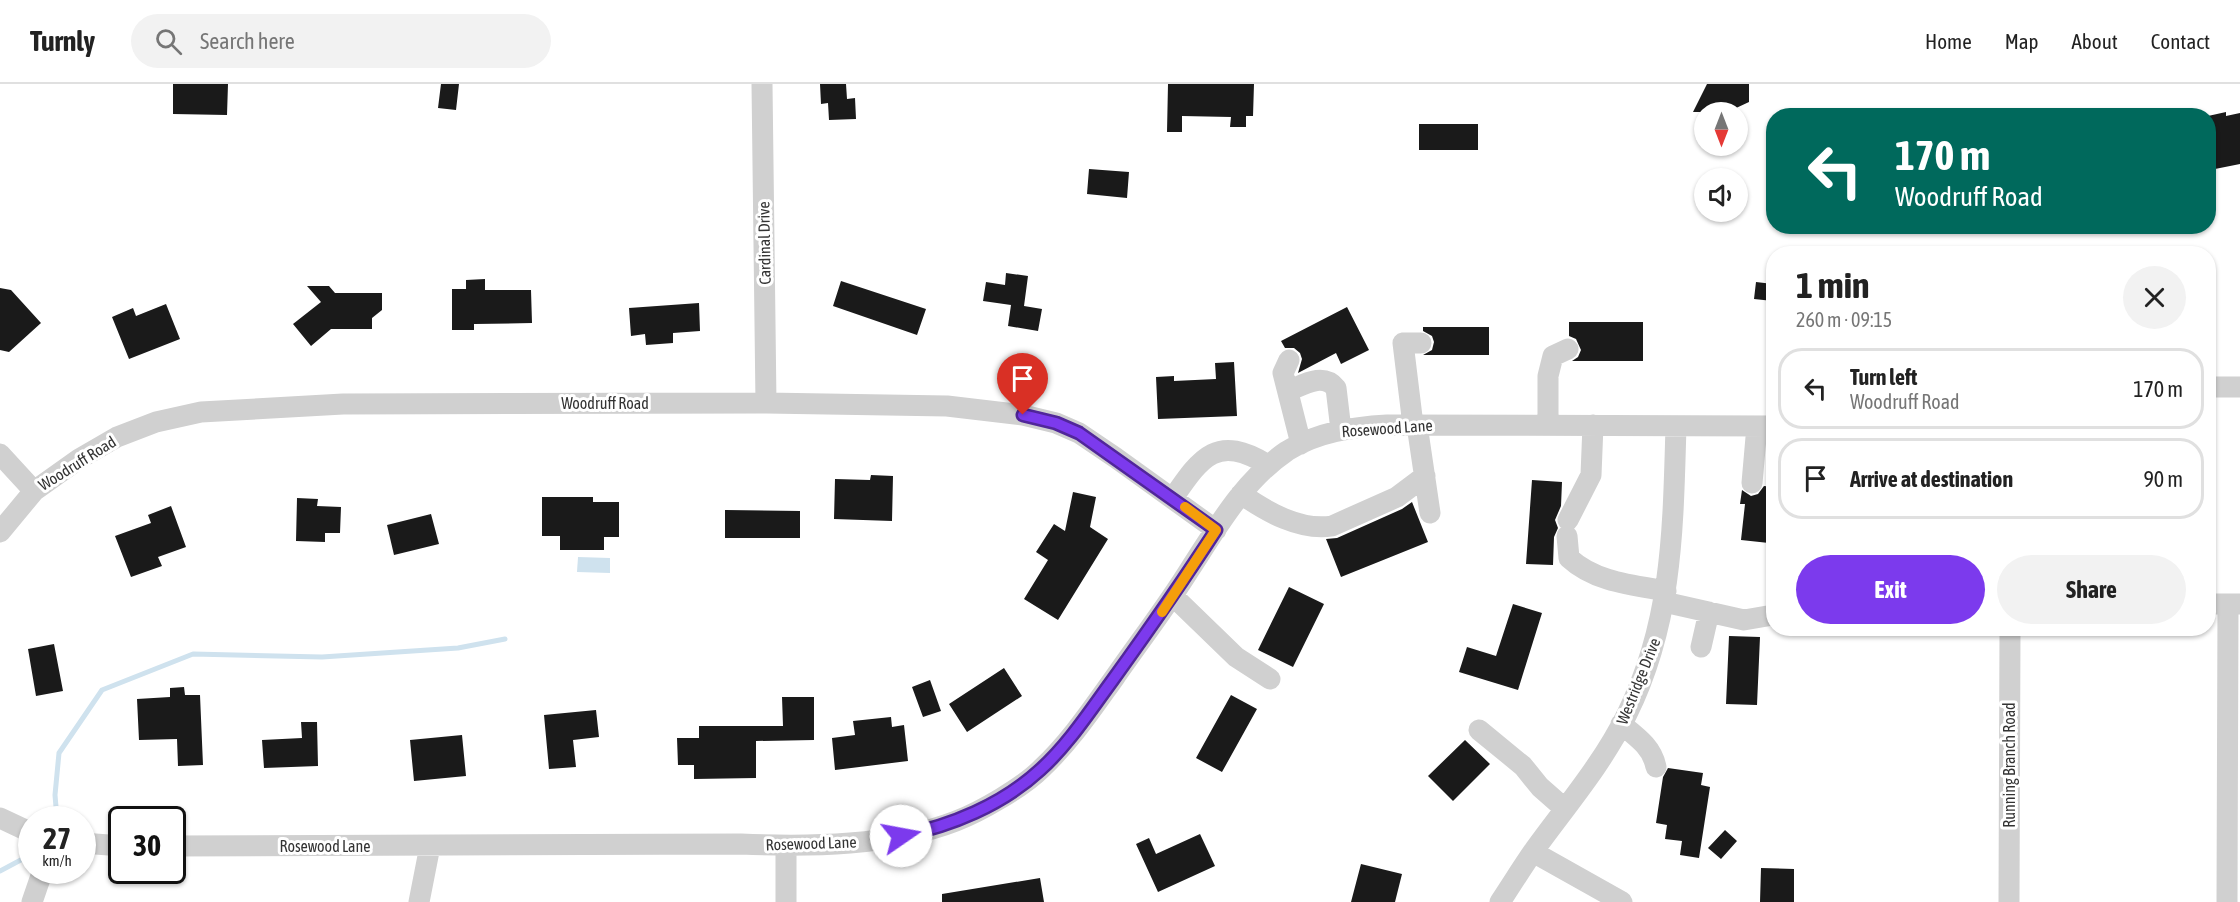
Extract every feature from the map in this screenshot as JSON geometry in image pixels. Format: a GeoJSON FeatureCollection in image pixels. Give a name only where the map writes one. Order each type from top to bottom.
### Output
{"type":"FeatureCollection","features":[{"type":"Feature","properties":{"kind":"street","name":"Cardinal Drive"},"geometry":{"type":"LineString","coordinates":[[762,84],[766,403]]}},
{"type":"Feature","properties":{"kind":"street"},"geometry":{"type":"LineString","coordinates":[[1421,343],[1403,343],[1431,513]]}},
{"type":"Feature","properties":{"kind":"street"},"geometry":{"type":"LineString","coordinates":[[1548,425],[1549,367],[1553,356],[1568,349]]}},
{"type":"Feature","properties":{"kind":"street"},"geometry":{"type":"LineString","coordinates":[[1289,360],[1283,373],[1301,444]]}},
{"type":"Feature","properties":{"kind":"street"},"geometry":{"type":"LineString","coordinates":[[1288,392],[1312,381],[1324,380],[1332,383],[1336,388],[1341,430]]}},
{"type":"Feature","properties":{"kind":"street"},"geometry":{"type":"LineString","coordinates":[[2216,387],[2240,387]]}},
{"type":"Feature","properties":{"kind":"street","name":"Woodruff Road"},"geometry":{"type":"LineString","coordinates":[[0,532],[34,491],[79,459],[117,437],[156,422],[201,412],[343,404],[766,403],[947,406],[1023,415],[1056,423],[1079,433],[1216,530]]}},
{"type":"Feature","properties":{"kind":"street","name":"Rosewood Lane"},"geometry":{"type":"LineString","coordinates":[[186,846],[741,844],[786,846],[879,840],[922,831],[957,821],[1007,794],[1040,770],[1079,727],[1173,596],[1241,494],[1268,465],[1301,444],[1341,430],[1358,427],[1415,425],[1765,426]]}},
{"type":"Feature","properties":{"kind":"street"},"geometry":{"type":"LineString","coordinates":[[1593,425],[1591,475],[1567,528],[1569,558],[1578,567],[1599,578],[1665,596],[1743,626],[1766,618]]}},
{"type":"Feature","properties":{"kind":"street","name":"Westridge Drive"},"geometry":{"type":"LineString","coordinates":[[1500,902],[1533,852],[1596,767],[1622,724],[1639,687],[1659,630],[1672,547],[1676,426]]}},
{"type":"Feature","properties":{"kind":"street"},"geometry":{"type":"LineString","coordinates":[[1752,483],[1765,426]]}},
{"type":"Feature","properties":{"kind":"street"},"geometry":{"type":"LineString","coordinates":[[1173,498],[1194,467],[1204,458],[1217,452],[1230,450],[1249,453],[1268,465]]}},
{"type":"Feature","properties":{"kind":"street"},"geometry":{"type":"LineString","coordinates":[[0,454],[34,491]]}},
{"type":"Feature","properties":{"kind":"street"},"geometry":{"type":"LineString","coordinates":[[1241,494],[1267,512],[1323,528],[1397,497],[1425,476]]}},
{"type":"Feature","properties":{"kind":"street"},"geometry":{"type":"LineString","coordinates":[[1173,596],[1236,657],[1270,679]]}},
{"type":"Feature","properties":{"kind":"street"},"geometry":{"type":"LineString","coordinates":[[2225,604],[2227,902]]}},
{"type":"Feature","properties":{"kind":"street"},"geometry":{"type":"LineString","coordinates":[[1701,646],[1709,612]]}},
{"type":"Feature","properties":{"kind":"street","name":"Running Branch Road"},"geometry":{"type":"LineString","coordinates":[[2009,902],[2010,636]]}},
{"type":"Feature","properties":{"kind":"street"},"geometry":{"type":"LineString","coordinates":[[1622,724],[1645,743],[1654,755],[1656,768]]}},
{"type":"Feature","properties":{"kind":"street"},"geometry":{"type":"LineString","coordinates":[[1479,730],[1523,766],[1540,787],[1565,809]]}},
{"type":"Feature","properties":{"kind":"street"},"geometry":{"type":"LineString","coordinates":[[0,818],[18,826]]}},
{"type":"Feature","properties":{"kind":"street"},"geometry":{"type":"LineString","coordinates":[[419,902],[430,846]]}},
{"type":"Feature","properties":{"kind":"street"},"geometry":{"type":"LineString","coordinates":[[786,846],[786,902]]}},
{"type":"Feature","properties":{"kind":"street"},"geometry":{"type":"LineString","coordinates":[[1533,852],[1622,902]]}},
{"type":"Feature","properties":{"kind":"street"},"geometry":{"type":"LineString","coordinates":[[32,902],[39,884]]}},
{"type":"Feature","properties":{"kind":"water"},"geometry":{"type":"Polygon","coordinates":[[[578,557],[610,558],[610,573],[577,572],[578,557]]]}},
{"type":"Feature","properties":{"kind":"building"},"geometry":{"type":"Polygon","coordinates":[[[173,84],[228,84],[227,115],[173,114],[173,84]]]}},
{"type":"Feature","properties":{"kind":"building"},"geometry":{"type":"Polygon","coordinates":[[[441,84],[459,84],[456,110],[438,108],[441,84]]]}},
{"type":"Feature","properties":{"kind":"building"},"geometry":{"type":"Polygon","coordinates":[[[820,84],[846,84],[847,99],[855,98],[856,119],[829,120],[828,103],[821,104],[820,84]]]}},
{"type":"Feature","properties":{"kind":"building"},"geometry":{"type":"Polygon","coordinates":[[[1168,84],[1254,84],[1253,116],[1246,116],[1246,127],[1230,127],[1231,117],[1182,116],[1182,132],[1167,132],[1168,84]]]}},
{"type":"Feature","properties":{"kind":"building"},"geometry":{"type":"Polygon","coordinates":[[[1707,84],[1749,84],[1748,102],[1698,102],[1707,84]]]}},
{"type":"Feature","properties":{"kind":"building"},"geometry":{"type":"Polygon","coordinates":[[[2226,112],[2226,116],[2240,113],[2240,164],[2216,169],[2216,114],[2226,112]]]}},
{"type":"Feature","properties":{"kind":"building"},"geometry":{"type":"Polygon","coordinates":[[[1419,124],[1478,124],[1478,150],[1419,150],[1419,124]]]}},
{"type":"Feature","properties":{"kind":"building"},"geometry":{"type":"Polygon","coordinates":[[[1089,169],[1129,172],[1127,198],[1087,194],[1089,169]]]}},
{"type":"Feature","properties":{"kind":"building"},"geometry":{"type":"Polygon","coordinates":[[[1006,273],[1028,276],[1024,306],[1042,309],[1038,331],[1008,326],[1011,305],[983,301],[986,282],[1005,285],[1006,273]]]}},
{"type":"Feature","properties":{"kind":"building"},"geometry":{"type":"Polygon","coordinates":[[[485,279],[485,290],[531,290],[532,323],[474,324],[474,330],[452,330],[452,289],[466,289],[466,280],[485,279]]]}},
{"type":"Feature","properties":{"kind":"building"},"geometry":{"type":"Polygon","coordinates":[[[841,281],[926,309],[917,335],[833,306],[841,281]]]}},
{"type":"Feature","properties":{"kind":"building"},"geometry":{"type":"Polygon","coordinates":[[[1756,282],[1766,283],[1766,300],[1754,299],[1756,282]]]}},
{"type":"Feature","properties":{"kind":"building"},"geometry":{"type":"Polygon","coordinates":[[[307,286],[329,286],[335,293],[382,293],[382,310],[372,318],[372,329],[331,329],[311,346],[293,324],[321,302],[307,286]]]}},
{"type":"Feature","properties":{"kind":"building"},"geometry":{"type":"Polygon","coordinates":[[[0,288],[11,290],[41,323],[9,352],[0,350],[0,288]]]}},
{"type":"Feature","properties":{"kind":"building"},"geometry":{"type":"Polygon","coordinates":[[[699,303],[700,331],[673,333],[673,343],[646,345],[645,334],[631,336],[629,308],[699,303]]]}},
{"type":"Feature","properties":{"kind":"building"},"geometry":{"type":"Polygon","coordinates":[[[166,304],[180,339],[129,359],[112,317],[133,308],[136,316],[166,304]]]}},
{"type":"Feature","properties":{"kind":"building"},"geometry":{"type":"Polygon","coordinates":[[[1347,307],[1369,350],[1341,364],[1336,353],[1298,373],[1302,359],[1300,353],[1294,348],[1285,348],[1281,341],[1347,307]]]}},
{"type":"Feature","properties":{"kind":"building"},"geometry":{"type":"Polygon","coordinates":[[[1569,322],[1643,322],[1643,361],[1572,361],[1578,357],[1581,350],[1576,339],[1569,336],[1569,322]]]}},
{"type":"Feature","properties":{"kind":"building"},"geometry":{"type":"Polygon","coordinates":[[[1423,327],[1489,327],[1489,355],[1423,355],[1432,350],[1434,342],[1432,336],[1423,331],[1423,327]]]}},
{"type":"Feature","properties":{"kind":"building"},"geometry":{"type":"Polygon","coordinates":[[[1234,362],[1237,416],[1158,419],[1156,377],[1174,376],[1174,381],[1216,379],[1215,363],[1234,362]]]}},
{"type":"Feature","properties":{"kind":"building"},"geometry":{"type":"Polygon","coordinates":[[[871,475],[893,476],[892,521],[834,519],[835,479],[870,480],[871,475]]]}},
{"type":"Feature","properties":{"kind":"building"},"geometry":{"type":"Polygon","coordinates":[[[1532,480],[1562,482],[1561,506],[1555,520],[1558,528],[1554,537],[1553,565],[1526,564],[1532,480]]]}},
{"type":"Feature","properties":{"kind":"building"},"geometry":{"type":"Polygon","coordinates":[[[1766,486],[1766,543],[1741,540],[1745,504],[1740,504],[1742,490],[1751,496],[1758,494],[1766,486]]]}},
{"type":"Feature","properties":{"kind":"building"},"geometry":{"type":"Polygon","coordinates":[[[1073,492],[1096,497],[1090,527],[1108,539],[1058,620],[1024,599],[1048,560],[1036,552],[1054,524],[1065,531],[1073,492]]]}},
{"type":"Feature","properties":{"kind":"building"},"geometry":{"type":"Polygon","coordinates":[[[542,497],[593,497],[593,502],[619,502],[619,537],[604,537],[604,550],[560,550],[560,536],[542,536],[542,497]]]}},
{"type":"Feature","properties":{"kind":"building"},"geometry":{"type":"Polygon","coordinates":[[[297,498],[318,499],[317,506],[341,507],[340,533],[325,533],[325,542],[296,541],[297,498]]]}},
{"type":"Feature","properties":{"kind":"building"},"geometry":{"type":"Polygon","coordinates":[[[1412,502],[1428,542],[1341,577],[1326,539],[1337,538],[1402,509],[1412,502]]]}},
{"type":"Feature","properties":{"kind":"building"},"geometry":{"type":"Polygon","coordinates":[[[171,506],[186,547],[158,557],[162,566],[131,577],[115,536],[151,523],[148,515],[171,506]]]}},
{"type":"Feature","properties":{"kind":"building"},"geometry":{"type":"Polygon","coordinates":[[[725,510],[800,511],[800,538],[725,538],[725,510]]]}},
{"type":"Feature","properties":{"kind":"building"},"geometry":{"type":"Polygon","coordinates":[[[431,514],[439,544],[394,555],[387,525],[431,514]]]}},
{"type":"Feature","properties":{"kind":"building"},"geometry":{"type":"Polygon","coordinates":[[[1289,587],[1324,604],[1293,667],[1258,650],[1289,587]]]}},
{"type":"Feature","properties":{"kind":"building"},"geometry":{"type":"Polygon","coordinates":[[[1513,604],[1542,613],[1518,690],[1459,672],[1467,647],[1496,656],[1513,604]]]}},
{"type":"Feature","properties":{"kind":"building"},"geometry":{"type":"Polygon","coordinates":[[[1729,636],[1760,637],[1757,705],[1726,704],[1729,636]]]}},
{"type":"Feature","properties":{"kind":"building"},"geometry":{"type":"Polygon","coordinates":[[[54,644],[63,691],[36,696],[28,649],[54,644]]]}},
{"type":"Feature","properties":{"kind":"building"},"geometry":{"type":"Polygon","coordinates":[[[1004,668],[1022,696],[967,732],[949,704],[1004,668]]]}},
{"type":"Feature","properties":{"kind":"building"},"geometry":{"type":"Polygon","coordinates":[[[930,680],[941,711],[923,717],[912,687],[930,680]]]}},
{"type":"Feature","properties":{"kind":"building"},"geometry":{"type":"Polygon","coordinates":[[[184,687],[185,695],[200,695],[203,765],[178,766],[177,739],[139,740],[137,699],[170,697],[170,688],[184,687]]]}},
{"type":"Feature","properties":{"kind":"building"},"geometry":{"type":"Polygon","coordinates":[[[1231,695],[1257,709],[1222,772],[1196,758],[1231,695]]]}},
{"type":"Feature","properties":{"kind":"building"},"geometry":{"type":"Polygon","coordinates":[[[782,697],[814,697],[814,740],[756,741],[756,778],[694,779],[694,765],[678,765],[677,738],[699,738],[699,726],[783,726],[782,697]]]}},
{"type":"Feature","properties":{"kind":"building"},"geometry":{"type":"Polygon","coordinates":[[[596,710],[599,737],[573,740],[576,767],[549,769],[544,715],[596,710]]]}},
{"type":"Feature","properties":{"kind":"building"},"geometry":{"type":"Polygon","coordinates":[[[891,717],[892,727],[904,725],[908,761],[835,770],[832,738],[855,735],[853,721],[891,717]]]}},
{"type":"Feature","properties":{"kind":"building"},"geometry":{"type":"Polygon","coordinates":[[[301,722],[317,722],[318,766],[264,768],[262,740],[302,738],[301,722]]]}},
{"type":"Feature","properties":{"kind":"building"},"geometry":{"type":"Polygon","coordinates":[[[462,735],[466,776],[414,781],[410,740],[462,735]]]}},
{"type":"Feature","properties":{"kind":"building"},"geometry":{"type":"Polygon","coordinates":[[[1465,740],[1490,764],[1453,801],[1428,776],[1465,740]]]}},
{"type":"Feature","properties":{"kind":"building"},"geometry":{"type":"Polygon","coordinates":[[[1668,768],[1703,773],[1701,785],[1710,787],[1699,858],[1680,855],[1682,841],[1665,839],[1667,825],[1656,823],[1663,777],[1668,768]]]}},
{"type":"Feature","properties":{"kind":"building"},"geometry":{"type":"Polygon","coordinates":[[[1725,830],[1737,841],[1721,859],[1708,848],[1725,830]]]}},
{"type":"Feature","properties":{"kind":"building"},"geometry":{"type":"Polygon","coordinates":[[[1200,834],[1215,866],[1158,892],[1136,844],[1149,838],[1156,854],[1200,834]]]}},
{"type":"Feature","properties":{"kind":"building"},"geometry":{"type":"Polygon","coordinates":[[[1361,864],[1402,874],[1395,902],[1351,902],[1361,864]]]}},
{"type":"Feature","properties":{"kind":"building"},"geometry":{"type":"Polygon","coordinates":[[[1761,868],[1794,869],[1794,902],[1760,902],[1761,868]]]}},
{"type":"Feature","properties":{"kind":"building"},"geometry":{"type":"Polygon","coordinates":[[[1040,878],[1044,902],[942,902],[942,894],[1040,878]]]}},
{"type":"Feature","properties":{"kind":"waterway"},"geometry":{"type":"LineString","coordinates":[[56,806],[59,753],[102,690],[193,654],[322,657],[458,648],[505,639]]}},
{"type":"Feature","properties":{"kind":"waterway"},"geometry":{"type":"LineString","coordinates":[[0,871],[18,861]]}},
{"type":"Feature","properties":{"kind":"slow traffic"},"geometry":{"type":"LineString","coordinates":[[1162,612],[1216,530],[1185,507]]}},
{"type":"Feature","properties":{"kind":"route"},"geometry":{"type":"LineString","coordinates":[[901,836],[957,821],[1007,794],[1040,770],[1079,727],[1173,596],[1216,530],[1079,433],[1056,423],[1023,415]]}}]}
